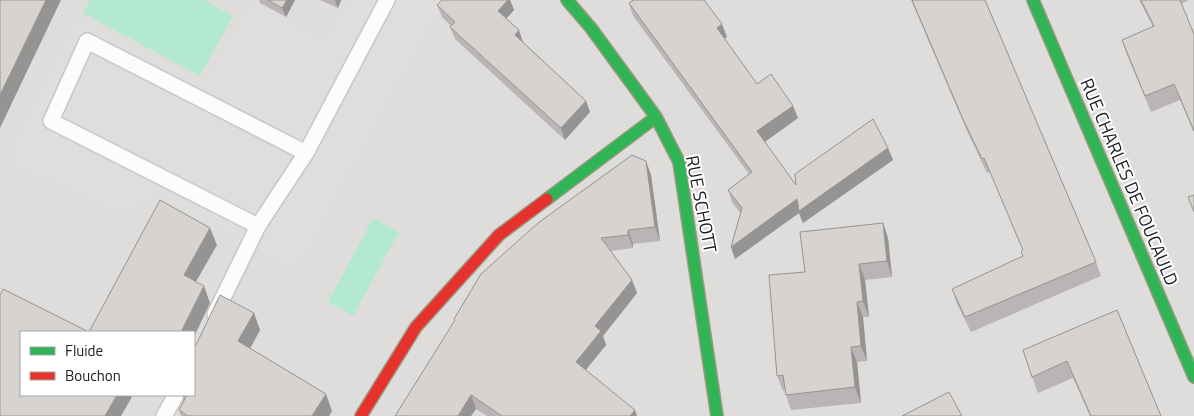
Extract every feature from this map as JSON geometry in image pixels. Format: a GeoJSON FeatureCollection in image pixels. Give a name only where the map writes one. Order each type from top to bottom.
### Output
{"type":"FeatureCollection","features":[{"type":"Feature","properties":{"kind":"street","name":"RUE SCHOTT"},"geometry":{"type":"LineString","coordinates":[[568,0],[591,28],[656,117],[679,162],[718,416]]}},
{"type":"Feature","properties":{"kind":"street","name":"RUE CHARLES DE FOUCAULD"},"geometry":{"type":"LineString","coordinates":[[1033,0],[1194,377]]}},
{"type":"Feature","properties":{"kind":"street"},"geometry":{"type":"LineString","coordinates":[[361,416],[416,327],[499,234],[656,117]]}},
{"type":"Feature","properties":{"kind":"lane"},"geometry":{"type":"LineString","coordinates":[[207,331],[258,226],[306,153],[388,0]]}},
{"type":"Feature","properties":{"kind":"lane"},"geometry":{"type":"LineString","coordinates":[[258,226],[51,121],[87,41],[306,153]]}},
{"type":"Feature","properties":{"kind":"lane"},"geometry":{"type":"LineString","coordinates":[[164,416],[175,396]]}},
{"type":"Feature","properties":{"kind":"shaded area"},"geometry":{"type":"Polygon","coordinates":[[[0,0],[1194,0],[1194,416],[0,416],[0,0]]]}},
{"type":"Feature","properties":{"kind":"shaded area"},"geometry":{"type":"Polygon","coordinates":[[[350,0],[443,0],[296,268],[160,195],[121,212],[9,161],[78,16],[204,84],[250,2],[326,43],[350,0]]]}},
{"type":"Feature","properties":{"kind":"green space"},"geometry":{"type":"Polygon","coordinates":[[[90,0],[204,0],[233,16],[200,76],[83,13],[90,0]]]}},
{"type":"Feature","properties":{"kind":"green space"},"geometry":{"type":"Polygon","coordinates":[[[373,218],[399,232],[353,316],[328,302],[373,218]]]}},
{"type":"Feature","properties":{"kind":"building"},"geometry":{"type":"Polygon","coordinates":[[[0,0],[46,0],[0,95],[0,0]]]}},
{"type":"Feature","properties":{"kind":"building"},"geometry":{"type":"Polygon","coordinates":[[[268,0],[287,0],[282,8],[268,0]]]}},
{"type":"Feature","properties":{"kind":"building"},"geometry":{"type":"Polygon","coordinates":[[[442,0],[508,0],[498,11],[519,30],[515,35],[586,101],[561,128],[450,27],[455,22],[437,5],[442,0]]]}},
{"type":"Feature","properties":{"kind":"building"},"geometry":{"type":"Polygon","coordinates":[[[634,0],[704,0],[722,24],[717,28],[757,84],[771,74],[793,106],[757,131],[796,185],[795,174],[873,119],[888,148],[799,211],[797,199],[731,247],[742,208],[728,190],[752,172],[629,3],[634,0]]]}},
{"type":"Feature","properties":{"kind":"building"},"geometry":{"type":"Polygon","coordinates":[[[912,0],[985,0],[1096,262],[965,317],[952,289],[1023,256],[1021,252],[1023,250],[984,158],[982,159],[962,117],[912,0]]]}},
{"type":"Feature","properties":{"kind":"building"},"geometry":{"type":"Polygon","coordinates":[[[1141,0],[1180,0],[1194,34],[1194,131],[1174,84],[1145,96],[1122,40],[1154,26],[1141,0]]]}},
{"type":"Feature","properties":{"kind":"building"},"geometry":{"type":"Polygon","coordinates":[[[632,155],[646,161],[655,227],[628,230],[628,235],[601,238],[632,280],[595,326],[601,331],[576,362],[635,410],[630,416],[502,416],[471,395],[458,416],[395,416],[455,320],[481,274],[538,223],[632,155]]]}},
{"type":"Feature","properties":{"kind":"building"},"geometry":{"type":"Polygon","coordinates":[[[1194,195],[1194,212],[1188,197],[1194,195]]]}},
{"type":"Feature","properties":{"kind":"building"},"geometry":{"type":"Polygon","coordinates":[[[160,200],[210,228],[184,275],[204,286],[182,331],[90,331],[160,200]]]}},
{"type":"Feature","properties":{"kind":"building"},"geometry":{"type":"Polygon","coordinates":[[[883,223],[887,261],[859,264],[863,301],[857,302],[861,346],[851,347],[855,387],[786,395],[783,375],[777,376],[769,275],[805,272],[800,232],[883,223]]]}},
{"type":"Feature","properties":{"kind":"building"},"geometry":{"type":"Polygon","coordinates":[[[3,289],[87,331],[20,331],[20,396],[116,396],[105,416],[0,416],[0,295],[3,289]]]}},
{"type":"Feature","properties":{"kind":"building"},"geometry":{"type":"Polygon","coordinates":[[[220,295],[254,313],[238,341],[326,394],[312,416],[188,416],[179,410],[186,396],[195,396],[196,345],[220,295]]]}},
{"type":"Feature","properties":{"kind":"building"},"geometry":{"type":"Polygon","coordinates":[[[1117,310],[1161,416],[1091,416],[1067,361],[1032,377],[1023,350],[1117,310]]]}},
{"type":"Feature","properties":{"kind":"building"},"geometry":{"type":"Polygon","coordinates":[[[949,392],[962,416],[902,416],[949,392]]]}},
{"type":"Feature","properties":{"kind":"traffic: fast"},"geometry":{"type":"LineString","coordinates":[[567,0],[591,28],[656,117],[679,162],[717,416]]}},
{"type":"Feature","properties":{"kind":"traffic: fast"},"geometry":{"type":"LineString","coordinates":[[1033,0],[1194,377]]}},
{"type":"Feature","properties":{"kind":"traffic: fast"},"geometry":{"type":"LineString","coordinates":[[547,199],[656,117]]}},
{"type":"Feature","properties":{"kind":"traffic: jam"},"geometry":{"type":"LineString","coordinates":[[361,416],[416,327],[499,235],[547,199]]}}]}
